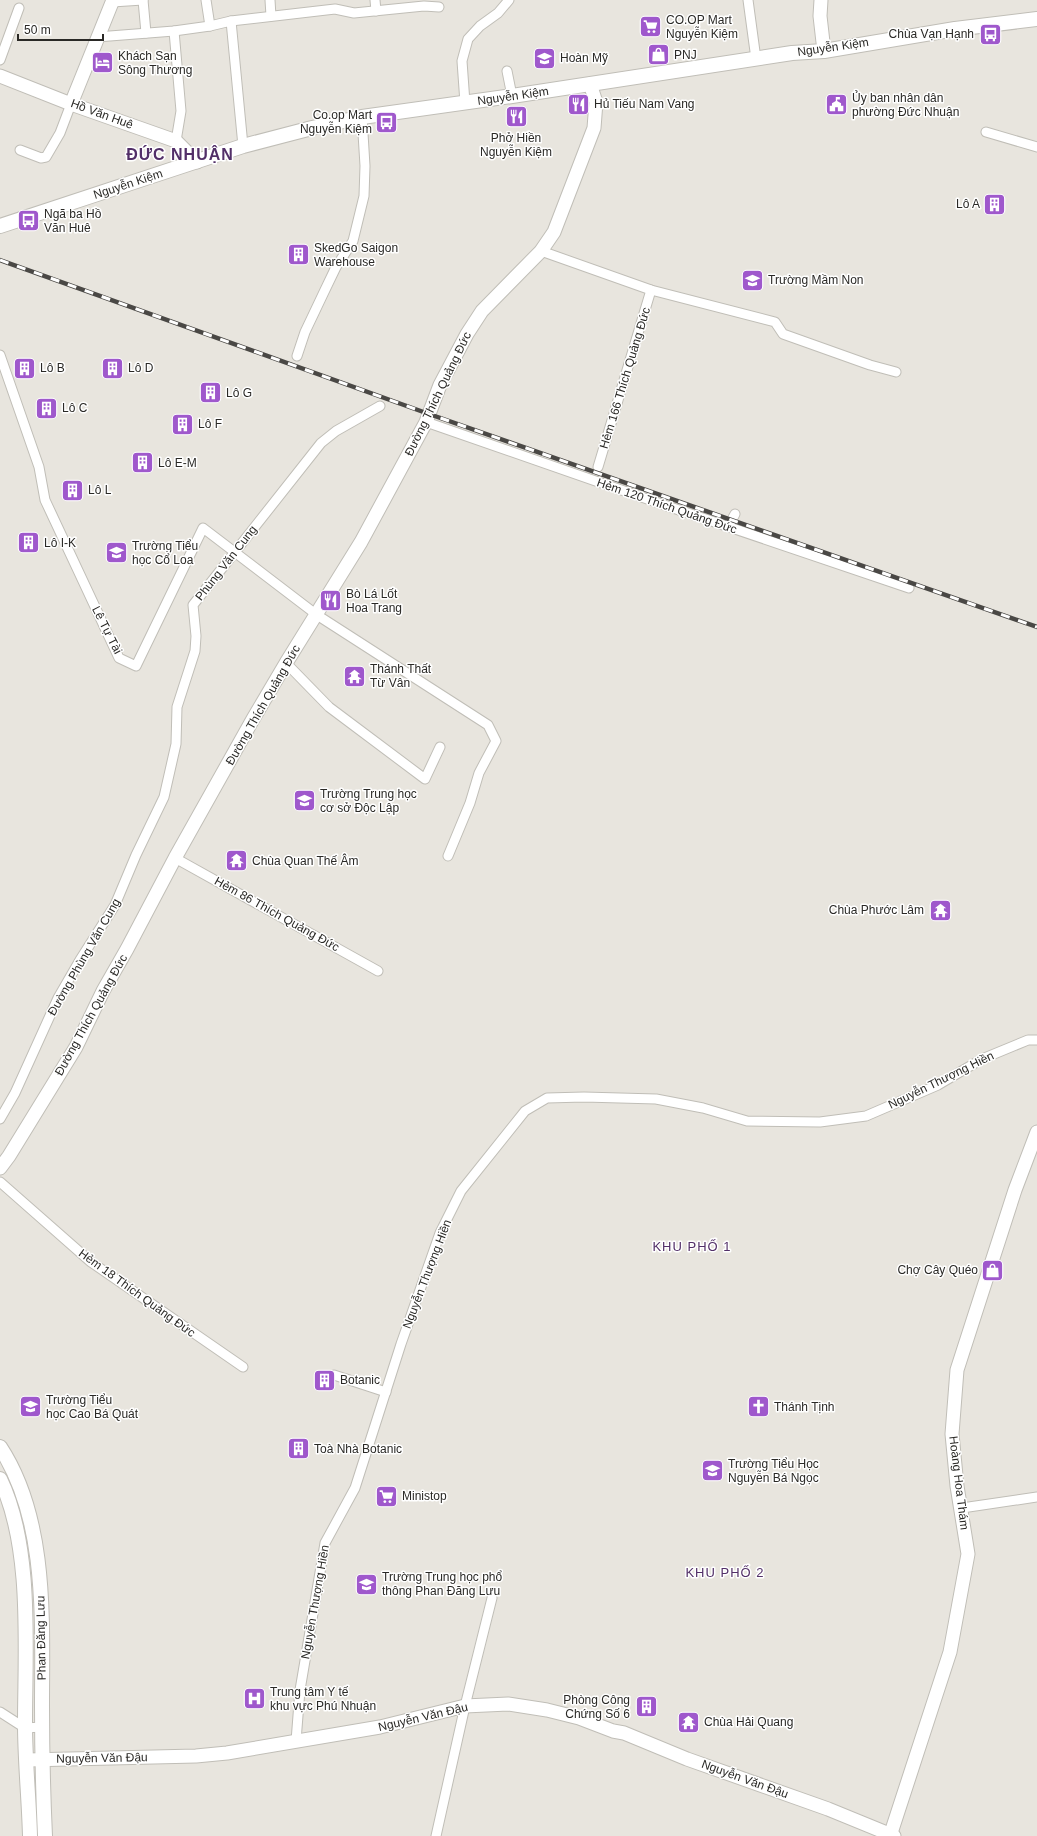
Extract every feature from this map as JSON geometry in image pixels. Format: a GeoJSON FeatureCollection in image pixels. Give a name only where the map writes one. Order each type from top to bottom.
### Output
{"type":"FeatureCollection","features":[{"type":"Feature","properties":{"kind":"main road","name":"Nguyễn Kiệm"},"geometry":{"type":"LineString","coordinates":[[0,226],[244,146],[312,128],[362,117],[465,103],[792,53],[824,51],[948,30],[1037,19]]}},
{"type":"Feature","properties":{"kind":"main road","name":"Phan Đăng Lưu"},"geometry":{"type":"LineString","coordinates":[[0,1447],[16,1478],[27,1508],[34,1539],[42,1607],[42,1759],[45,1836]]}},
{"type":"Feature","properties":{"kind":"main road","name":"Phan Đăng Lưu"},"geometry":{"type":"LineString","coordinates":[[0,1479],[12,1510],[19,1545],[24,1593],[25,1728],[30,1836]]}},
{"type":"Feature","properties":{"kind":"street"},"geometry":{"type":"LineString","coordinates":[[20,150],[41,158],[46,157],[60,133],[112,1],[143,0],[146,33]]}},
{"type":"Feature","properties":{"kind":"street"},"geometry":{"type":"LineString","coordinates":[[206,0],[210,26]]}},
{"type":"Feature","properties":{"kind":"street"},"geometry":{"type":"LineString","coordinates":[[270,0],[271,16]]}},
{"type":"Feature","properties":{"kind":"street"},"geometry":{"type":"LineString","coordinates":[[375,0],[376,11]]}},
{"type":"Feature","properties":{"kind":"street"},"geometry":{"type":"LineString","coordinates":[[465,103],[462,61],[468,39],[480,26],[498,13],[509,0]]}},
{"type":"Feature","properties":{"kind":"street"},"geometry":{"type":"LineString","coordinates":[[748,0],[756,59]]}},
{"type":"Feature","properties":{"kind":"street"},"geometry":{"type":"LineString","coordinates":[[821,0],[820,16],[824,51]]}},
{"type":"Feature","properties":{"kind":"street"},"geometry":{"type":"LineString","coordinates":[[97,37],[174,31],[210,26],[231,21],[271,16],[334,4],[354,13],[424,6],[439,7]]}},
{"type":"Feature","properties":{"kind":"street"},"geometry":{"type":"LineString","coordinates":[[0,60],[19,8]]}},
{"type":"Feature","properties":{"kind":"street"},"geometry":{"type":"LineString","coordinates":[[231,21],[244,146]]}},
{"type":"Feature","properties":{"kind":"street"},"geometry":{"type":"LineString","coordinates":[[174,31],[181,111],[176,141]]}},
{"type":"Feature","properties":{"kind":"street"},"geometry":{"type":"LineString","coordinates":[[507,70],[512,96]]}},
{"type":"Feature","properties":{"kind":"street","name":"Hồ Văn Huê"},"geometry":{"type":"LineString","coordinates":[[0,76],[71,104],[176,141],[197,162]]}},
{"type":"Feature","properties":{"kind":"street","name":"Đường Thích Quảng Đức"},"geometry":{"type":"LineString","coordinates":[[2,1161],[76,1047],[103,991],[175,858],[286,663],[361,542],[426,422],[440,385],[466,334],[482,311],[541,251],[554,232],[594,128],[596,102],[590,84]]}},
{"type":"Feature","properties":{"kind":"street"},"geometry":{"type":"LineString","coordinates":[[297,356],[304,332],[336,267],[354,241],[364,196],[365,166],[362,117]]}},
{"type":"Feature","properties":{"kind":"street"},"geometry":{"type":"LineString","coordinates":[[986,132],[1037,147]]}},
{"type":"Feature","properties":{"kind":"street"},"geometry":{"type":"LineString","coordinates":[[541,251],[651,290],[776,322],[783,334],[870,365],[896,372]]}},
{"type":"Feature","properties":{"kind":"street","name":"Hẻm 166 Thích Quảng Đức"},"geometry":{"type":"LineString","coordinates":[[598,467],[651,290]]}},
{"type":"Feature","properties":{"kind":"street","name":"Lê Tự Tài"},"geometry":{"type":"LineString","coordinates":[[0,355],[39,467],[44,500],[119,658],[136,666],[203,528],[317,614],[488,725],[496,741],[479,773],[470,803],[448,856]]}},
{"type":"Feature","properties":{"kind":"street","name":"Phùng Văn Cung"},"geometry":{"type":"LineString","coordinates":[[155,815],[164,797],[176,744],[177,707],[195,651],[196,636],[193,605],[321,443],[336,431],[380,406]]}},
{"type":"Feature","properties":{"kind":"street","name":"Hẻm 120 Thích Quảng Đức"},"geometry":{"type":"LineString","coordinates":[[426,422],[909,588]]}},
{"type":"Feature","properties":{"kind":"street"},"geometry":{"type":"LineString","coordinates":[[728,527],[735,514]]}},
{"type":"Feature","properties":{"kind":"street"},"geometry":{"type":"LineString","coordinates":[[286,663],[329,707],[425,779],[440,748]]}},
{"type":"Feature","properties":{"kind":"street","name":"Đường Phùng Văn Cung"},"geometry":{"type":"LineString","coordinates":[[0,1119],[15,1093],[58,998],[80,960],[116,905],[136,855],[155,815]]}},
{"type":"Feature","properties":{"kind":"street","name":"Hẻm 86 Thích Quảng Đức"},"geometry":{"type":"LineString","coordinates":[[175,858],[378,971]]}},
{"type":"Feature","properties":{"kind":"street","name":"Nguyễn Thượng Hiền"},"geometry":{"type":"LineString","coordinates":[[296,1741],[300,1690],[325,1543],[355,1488],[440,1233],[461,1191],[525,1111],[547,1098],[584,1097],[656,1099],[703,1108],[747,1121],[820,1122],[872,1113],[938,1085],[982,1059],[1028,1040],[1037,1040]]}},
{"type":"Feature","properties":{"kind":"street","name":"Hoàng Hoa Thám"},"geometry":{"type":"LineString","coordinates":[[892,1835],[950,1652],[968,1554],[962,1508],[957,1486],[952,1434],[957,1370],[1025,1159],[1037,1132]]}},
{"type":"Feature","properties":{"kind":"street","name":"Hẻm 18 Thích Quảng Đức"},"geometry":{"type":"LineString","coordinates":[[0,1182],[91,1262],[243,1367]]}},
{"type":"Feature","properties":{"kind":"street"},"geometry":{"type":"LineString","coordinates":[[334,1375],[386,1392]]}},
{"type":"Feature","properties":{"kind":"street"},"geometry":{"type":"LineString","coordinates":[[962,1508],[1037,1497]]}},
{"type":"Feature","properties":{"kind":"street"},"geometry":{"type":"LineString","coordinates":[[436,1836],[465,1706],[492,1598]]}},
{"type":"Feature","properties":{"kind":"street","name":"Nguyễn Văn Đậu"},"geometry":{"type":"LineString","coordinates":[[27,1760],[196,1756],[227,1753],[380,1727],[465,1706],[508,1704],[547,1710],[579,1718],[657,1745],[687,1758],[828,1809],[892,1835]]}},
{"type":"Feature","properties":{"kind":"street"},"geometry":{"type":"LineString","coordinates":[[0,1712],[25,1728],[42,1727]]}},
{"type":"Feature","properties":{"kind":"railway"},"geometry":{"type":"LineString","coordinates":[[0,260],[429,414],[1037,627]]}},
{"type":"Feature","properties":{"kind":"place","name":"CO.OP Mart Nguyễn Kiệm"},"geometry":{"type":"Point","coordinates":[650,27]}},
{"type":"Feature","properties":{"kind":"place","name":"Chùa Vạn Hạnh"},"geometry":{"type":"Point","coordinates":[990,34]}},
{"type":"Feature","properties":{"kind":"place","name":"PNJ"},"geometry":{"type":"Point","coordinates":[658,55]}},
{"type":"Feature","properties":{"kind":"place","name":"Hoàn Mỹ"},"geometry":{"type":"Point","coordinates":[544,58]}},
{"type":"Feature","properties":{"kind":"place","name":"Khách Sạn Sông Thương"},"geometry":{"type":"Point","coordinates":[103,63]}},
{"type":"Feature","properties":{"kind":"place","name":"Hủ Tiếu Nam Vang"},"geometry":{"type":"Point","coordinates":[578,104]}},
{"type":"Feature","properties":{"kind":"place","name":"Ủy ban nhân dân phường Đức Nhuận"},"geometry":{"type":"Point","coordinates":[836,105]}},
{"type":"Feature","properties":{"kind":"place","name":"Phở Hiền Nguyễn Kiệm"},"geometry":{"type":"Point","coordinates":[516,117]}},
{"type":"Feature","properties":{"kind":"place","name":"Co.op Mart Nguyễn Kiệm"},"geometry":{"type":"Point","coordinates":[387,122]}},
{"type":"Feature","properties":{"kind":"place","name":"Lô A"},"geometry":{"type":"Point","coordinates":[995,204]}},
{"type":"Feature","properties":{"kind":"place","name":"Ngã ba Hồ Văn Huê"},"geometry":{"type":"Point","coordinates":[28,221]}},
{"type":"Feature","properties":{"kind":"place","name":"SkedGo Saigon Warehouse"},"geometry":{"type":"Point","coordinates":[298,255]}},
{"type":"Feature","properties":{"kind":"place","name":"Trường Mầm Non"},"geometry":{"type":"Point","coordinates":[752,280]}},
{"type":"Feature","properties":{"kind":"place","name":"Lô B"},"geometry":{"type":"Point","coordinates":[24,368]}},
{"type":"Feature","properties":{"kind":"place","name":"Lô D"},"geometry":{"type":"Point","coordinates":[112,368]}},
{"type":"Feature","properties":{"kind":"place","name":"Lô G"},"geometry":{"type":"Point","coordinates":[210,393]}},
{"type":"Feature","properties":{"kind":"place","name":"Lô C"},"geometry":{"type":"Point","coordinates":[46,408]}},
{"type":"Feature","properties":{"kind":"place","name":"Lô F"},"geometry":{"type":"Point","coordinates":[183,424]}},
{"type":"Feature","properties":{"kind":"place","name":"Lô E-M"},"geometry":{"type":"Point","coordinates":[143,463]}},
{"type":"Feature","properties":{"kind":"place","name":"Lô L"},"geometry":{"type":"Point","coordinates":[73,490]}},
{"type":"Feature","properties":{"kind":"place","name":"Lô I-K"},"geometry":{"type":"Point","coordinates":[28,543]}},
{"type":"Feature","properties":{"kind":"place","name":"Trường Tiểu học Cổ Loa"},"geometry":{"type":"Point","coordinates":[117,553]}},
{"type":"Feature","properties":{"kind":"place","name":"Bò Lá Lốt Hoa Trang"},"geometry":{"type":"Point","coordinates":[330,601]}},
{"type":"Feature","properties":{"kind":"place","name":"Thánh Thất Từ Vân"},"geometry":{"type":"Point","coordinates":[354,676]}},
{"type":"Feature","properties":{"kind":"place","name":"Trường Trung học cơ sở Độc Lập"},"geometry":{"type":"Point","coordinates":[304,801]}},
{"type":"Feature","properties":{"kind":"place","name":"Chùa Quan Thế Âm"},"geometry":{"type":"Point","coordinates":[236,861]}},
{"type":"Feature","properties":{"kind":"place","name":"Chùa Phước Lâm"},"geometry":{"type":"Point","coordinates":[940,910]}},
{"type":"Feature","properties":{"kind":"place","name":"Chợ Cây Quéo"},"geometry":{"type":"Point","coordinates":[993,1270]}},
{"type":"Feature","properties":{"kind":"place","name":"Botanic"},"geometry":{"type":"Point","coordinates":[325,1380]}},
{"type":"Feature","properties":{"kind":"place","name":"Trường Tiểu học Cao Bá Quát"},"geometry":{"type":"Point","coordinates":[31,1407]}},
{"type":"Feature","properties":{"kind":"place","name":"Thánh Tịnh"},"geometry":{"type":"Point","coordinates":[758,1407]}},
{"type":"Feature","properties":{"kind":"place","name":"Toà Nhà Botanic"},"geometry":{"type":"Point","coordinates":[298,1449]}},
{"type":"Feature","properties":{"kind":"place","name":"Trường Tiểu Học Nguyễn Bá Ngọc"},"geometry":{"type":"Point","coordinates":[712,1471]}},
{"type":"Feature","properties":{"kind":"place","name":"Ministop"},"geometry":{"type":"Point","coordinates":[387,1496]}},
{"type":"Feature","properties":{"kind":"place","name":"Trường Trung học phổ thông Phan Đăng Lưu"},"geometry":{"type":"Point","coordinates":[366,1584]}},
{"type":"Feature","properties":{"kind":"place","name":"Trung tâm Y tế khu vực Phú Nhuận"},"geometry":{"type":"Point","coordinates":[255,1699]}},
{"type":"Feature","properties":{"kind":"place","name":"Phòng Công Chứng Số 6"},"geometry":{"type":"Point","coordinates":[646,1707]}},
{"type":"Feature","properties":{"kind":"place","name":"Chùa Hải Quang"},"geometry":{"type":"Point","coordinates":[688,1722]}},
{"type":"Feature","properties":{"kind":"district","name":"ĐỨC NHUẬN"},"geometry":{"type":"Point","coordinates":[180,154]}},
{"type":"Feature","properties":{"kind":"district","name":"KHU PHỐ 1"},"geometry":{"type":"Point","coordinates":[692,1246]}},
{"type":"Feature","properties":{"kind":"district","name":"KHU PHỐ 2"},"geometry":{"type":"Point","coordinates":[725,1572]}}]}
